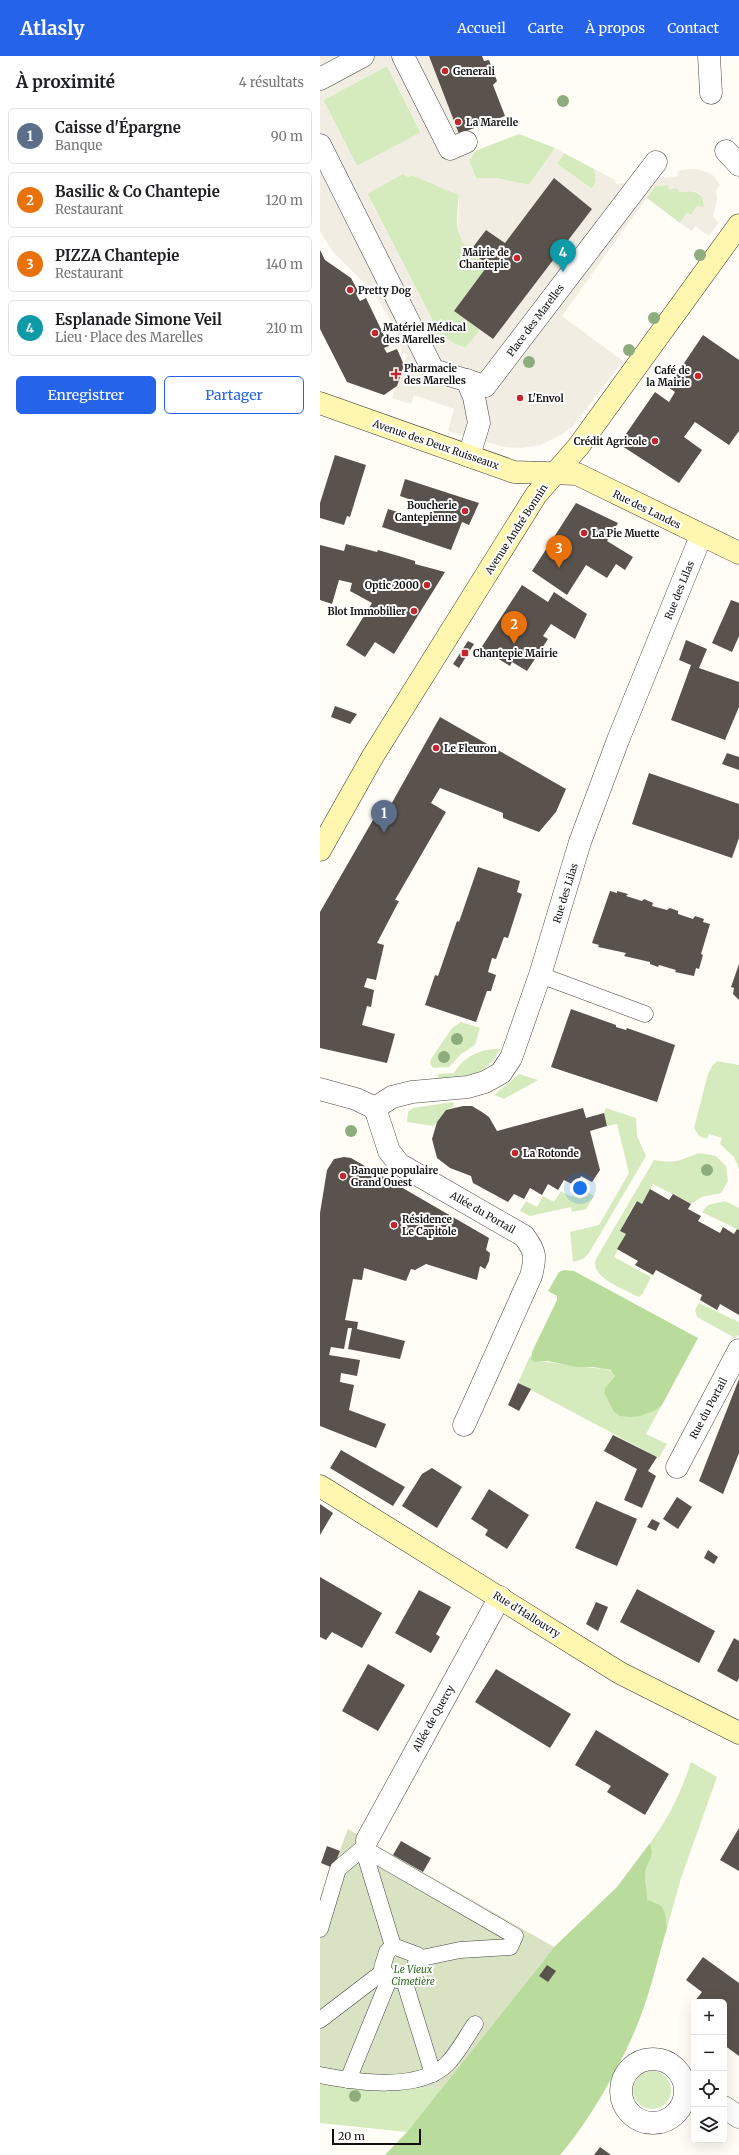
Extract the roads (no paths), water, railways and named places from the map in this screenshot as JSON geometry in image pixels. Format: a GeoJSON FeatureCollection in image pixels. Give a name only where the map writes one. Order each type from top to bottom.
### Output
{"type":"FeatureCollection","features":[{"type":"Feature","properties":{"kind":"main road","name":"Avenue André Bonnin"},"geometry":{"type":"LineString","coordinates":[[320,850],[373,756],[536,495],[578,446],[739,224]]}},
{"type":"Feature","properties":{"kind":"main road","name":"Avenue des Deux Ruisseaux"},"geometry":{"type":"LineString","coordinates":[[320,403],[514,472],[554,473]]}},
{"type":"Feature","properties":{"kind":"main road","name":"Rue des Landes"},"geometry":{"type":"LineString","coordinates":[[554,473],[577,474],[701,536],[739,553]]}},
{"type":"Feature","properties":{"kind":"main road","name":"Rue d'Hallouvry"},"geometry":{"type":"LineString","coordinates":[[320,1486],[620,1673],[739,1733]]}},
{"type":"Feature","properties":{"kind":"street"},"geometry":{"type":"LineString","coordinates":[[321,77],[363,56]]}},
{"type":"Feature","properties":{"kind":"street"},"geometry":{"type":"LineString","coordinates":[[402,56],[450,148],[466,142]]}},
{"type":"Feature","properties":{"kind":"street"},"geometry":{"type":"LineString","coordinates":[[709,56],[711,93]]}},
{"type":"Feature","properties":{"kind":"street","name":"Place des Marelles"},"geometry":{"type":"LineString","coordinates":[[320,145],[433,370],[485,386],[656,162]]}},
{"type":"Feature","properties":{"kind":"street"},"geometry":{"type":"LineString","coordinates":[[467,380],[474,397],[479,423],[469,456]]}},
{"type":"Feature","properties":{"kind":"street","name":"Rue des Lilas"},"geometry":{"type":"LineString","coordinates":[[375,1108],[392,1098],[412,1092],[468,1087],[485,1082],[501,1073],[511,1058],[540,976],[585,829],[618,740],[701,536]]}},
{"type":"Feature","properties":{"kind":"street"},"geometry":{"type":"LineString","coordinates":[[320,1089],[356,1099],[375,1108]]}},
{"type":"Feature","properties":{"kind":"street","name":"Allée du Portail"},"geometry":{"type":"LineString","coordinates":[[375,1108],[389,1151],[399,1164],[524,1236],[532,1247],[535,1260],[531,1276],[464,1425]]}},
{"type":"Feature","properties":{"kind":"street","name":"Rue du Portail"},"geometry":{"type":"LineString","coordinates":[[677,1467],[739,1350]]}},
{"type":"Feature","properties":{"kind":"street","name":"Allée de Quercy"},"geometry":{"type":"LineString","coordinates":[[365,1844],[500,1597]]}},
{"type":"Feature","properties":{"kind":"street"},"geometry":{"type":"LineString","coordinates":[[727,2109],[739,2117]]}},
{"type":"Feature","properties":{"kind":"lane"},"geometry":{"type":"LineString","coordinates":[[540,976],[645,1014]]}},
{"type":"Feature","properties":{"kind":"lane"},"geometry":{"type":"LineString","coordinates":[[320,1929],[338,1869],[365,1844]]}},
{"type":"Feature","properties":{"kind":"lane"},"geometry":{"type":"LineString","coordinates":[[365,1844],[393,1946]]}},
{"type":"Feature","properties":{"kind":"lane"},"geometry":{"type":"LineString","coordinates":[[365,1844],[515,1936],[510,1947],[460,1950],[417,1959]]}},
{"type":"Feature","properties":{"kind":"lane"},"geometry":{"type":"LineString","coordinates":[[320,2020],[392,1975],[415,1972],[417,1955],[393,1946]]}},
{"type":"Feature","properties":{"kind":"lane"},"geometry":{"type":"LineString","coordinates":[[393,1946],[387,1952],[382,1968],[392,1975],[433,2074]]}},
{"type":"Feature","properties":{"kind":"lane"},"geometry":{"type":"LineString","coordinates":[[348,2080],[392,1975]]}},
{"type":"Feature","properties":{"kind":"lane"},"geometry":{"type":"LineString","coordinates":[[320,2075],[348,2080],[392,2082],[420,2080],[433,2074],[447,2064],[475,2024]]}},
{"type":"Feature","properties":{"kind":"place","name":"Generali"},"geometry":{"type":"Point","coordinates":[445,71]}},
{"type":"Feature","properties":{"kind":"place","name":"La Marelle"},"geometry":{"type":"Point","coordinates":[458,122]}},
{"type":"Feature","properties":{"kind":"place","name":"Mairie de Chantepie"},"geometry":{"type":"Point","coordinates":[517,258]}},
{"type":"Feature","properties":{"kind":"place","name":"Esplanade Simone Veil"},"geometry":{"type":"Point","coordinates":[563,272]}},
{"type":"Feature","properties":{"kind":"place","name":"Pretty Dog"},"geometry":{"type":"Point","coordinates":[350,290]}},
{"type":"Feature","properties":{"kind":"place","name":"Matériel Médical des Marelles"},"geometry":{"type":"Point","coordinates":[375,333]}},
{"type":"Feature","properties":{"kind":"place","name":"Pharmacie des Marelles"},"geometry":{"type":"Point","coordinates":[396,374]}},
{"type":"Feature","properties":{"kind":"place","name":"Café de la Mairie"},"geometry":{"type":"Point","coordinates":[698,376]}},
{"type":"Feature","properties":{"kind":"place","name":"L'Envol"},"geometry":{"type":"Point","coordinates":[520,398]}},
{"type":"Feature","properties":{"kind":"place","name":"Crédit Agricole"},"geometry":{"type":"Point","coordinates":[655,441]}},
{"type":"Feature","properties":{"kind":"place","name":"Boucherie Cantepienne"},"geometry":{"type":"Point","coordinates":[465,511]}},
{"type":"Feature","properties":{"kind":"place","name":"La Pie Muette"},"geometry":{"type":"Point","coordinates":[584,533]}},
{"type":"Feature","properties":{"kind":"place","name":"PIZZA Chantepie"},"geometry":{"type":"Point","coordinates":[559,568]}},
{"type":"Feature","properties":{"kind":"place","name":"Optic 2000"},"geometry":{"type":"Point","coordinates":[427,585]}},
{"type":"Feature","properties":{"kind":"place","name":"Blot Immobilier"},"geometry":{"type":"Point","coordinates":[414,611]}},
{"type":"Feature","properties":{"kind":"place","name":"Basilic & Co Chantepie"},"geometry":{"type":"Point","coordinates":[514,644]}},
{"type":"Feature","properties":{"kind":"place","name":"Chantepie Mairie"},"geometry":{"type":"Point","coordinates":[465,653]}},
{"type":"Feature","properties":{"kind":"place","name":"Le Fleuron"},"geometry":{"type":"Point","coordinates":[436,748]}},
{"type":"Feature","properties":{"kind":"place","name":"Caisse d'Épargne"},"geometry":{"type":"Point","coordinates":[384,833]}},
{"type":"Feature","properties":{"kind":"place","name":"La Rotonde"},"geometry":{"type":"Point","coordinates":[515,1153]}},
{"type":"Feature","properties":{"kind":"place","name":"Banque populaire Grand Ouest"},"geometry":{"type":"Point","coordinates":[343,1176]}},
{"type":"Feature","properties":{"kind":"place","name":"Résidence Le Capitole"},"geometry":{"type":"Point","coordinates":[394,1225]}},
{"type":"Feature","properties":{"kind":"park label","name":"Le Vieux Cimetière"},"geometry":{"type":"Point","coordinates":[413,1974]}}]}
